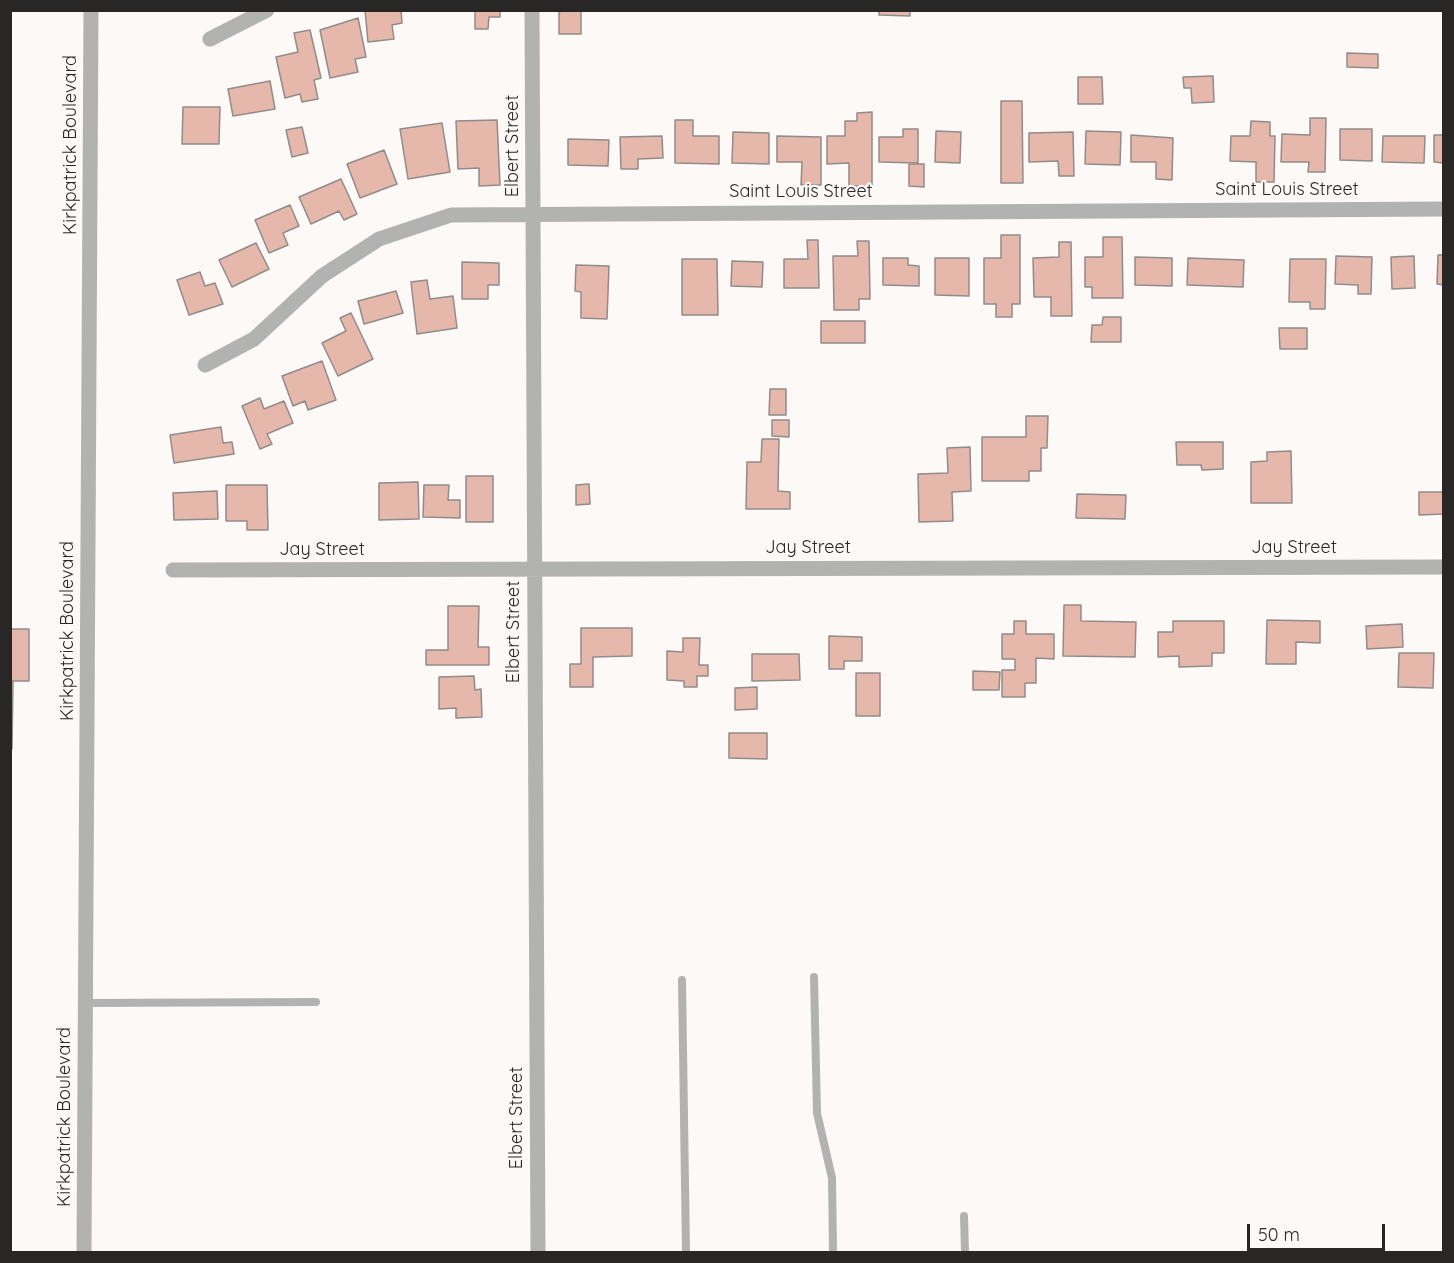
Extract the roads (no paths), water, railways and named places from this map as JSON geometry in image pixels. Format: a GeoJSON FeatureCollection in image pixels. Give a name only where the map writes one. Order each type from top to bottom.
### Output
{"type":"FeatureCollection","features":[{"type":"Feature","properties":{"kind":"street","name":"Kirkpatrick Boulevard"},"geometry":{"type":"LineString","coordinates":[[84,1252],[91,10]]}},
{"type":"Feature","properties":{"kind":"street"},"geometry":{"type":"LineString","coordinates":[[210,39],[267,10]]}},
{"type":"Feature","properties":{"kind":"street","name":"Elbert Street"},"geometry":{"type":"LineString","coordinates":[[532,10],[538,1252]]}},
{"type":"Feature","properties":{"kind":"street","name":"Saint Louis Street"},"geometry":{"type":"LineString","coordinates":[[204,365],[254,339],[322,276],[379,239],[451,215],[533,212],[1443,209]]}},
{"type":"Feature","properties":{"kind":"street","name":"Jay Street"},"geometry":{"type":"LineString","coordinates":[[173,570],[1443,567]]}},
{"type":"Feature","properties":{"kind":"lane"},"geometry":{"type":"LineString","coordinates":[[814,977],[817,1113],[832,1178],[833,1252]]}},
{"type":"Feature","properties":{"kind":"lane"},"geometry":{"type":"LineString","coordinates":[[682,980],[686,1252]]}},
{"type":"Feature","properties":{"kind":"lane"},"geometry":{"type":"LineString","coordinates":[[85,1003],[316,1002]]}},
{"type":"Feature","properties":{"kind":"lane"},"geometry":{"type":"LineString","coordinates":[[964,1216],[965,1252]]}}]}
